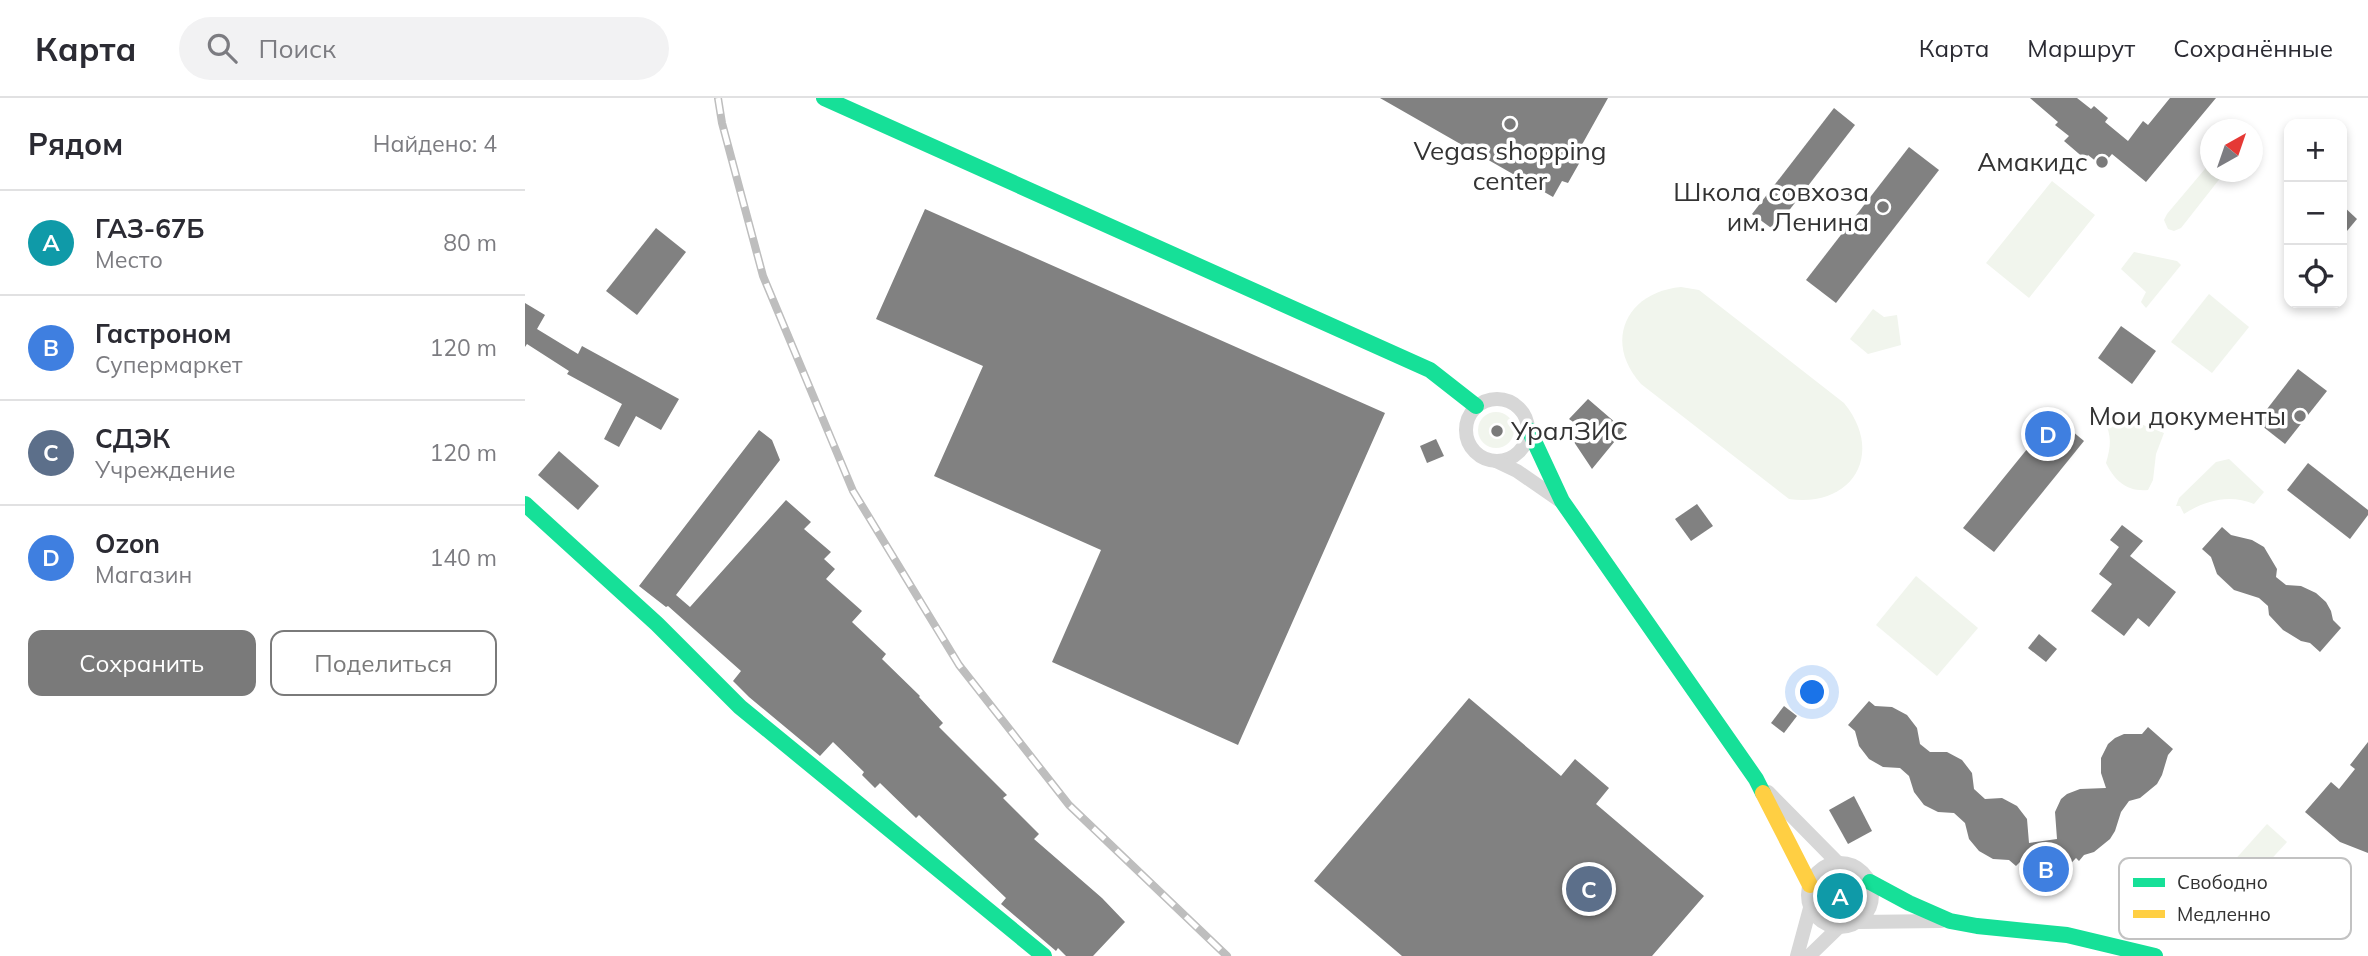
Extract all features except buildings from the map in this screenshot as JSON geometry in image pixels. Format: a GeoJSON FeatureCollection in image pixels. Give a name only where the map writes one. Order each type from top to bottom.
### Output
{"type":"FeatureCollection","features":[{"type":"Feature","properties":{"kind":"street"},"geometry":{"type":"LineString","coordinates":[[824,98],[1430,370],[1476,406]]}},
{"type":"Feature","properties":{"kind":"street"},"geometry":{"type":"LineString","coordinates":[[1562,502],[1517,471],[1477,454],[1467,439],[1467,421],[1476,406],[1493,399],[1512,403],[1521,411],[1562,502],[1756,779],[1810,885]]}},
{"type":"Feature","properties":{"kind":"street"},"geometry":{"type":"LineString","coordinates":[[1495,461],[1516,454],[1524,446],[1528,430]]}},
{"type":"Feature","properties":{"kind":"street"},"geometry":{"type":"LineString","coordinates":[[525,504],[657,624],[740,707],[1044,956]]}},
{"type":"Feature","properties":{"kind":"street"},"geometry":{"type":"LineString","coordinates":[[1756,779],[1838,863]]}},
{"type":"Feature","properties":{"kind":"street"},"geometry":{"type":"LineString","coordinates":[[1797,956],[1810,908],[1810,885],[1819,871],[1838,863],[1850,864],[1860,869],[1870,881],[1909,903],[1950,921]]}},
{"type":"Feature","properties":{"kind":"street"},"geometry":{"type":"LineString","coordinates":[[1810,908],[1822,922],[1833,927],[1848,927],[1859,922],[1868,912],[1873,892],[1870,881]]}},
{"type":"Feature","properties":{"kind":"street"},"geometry":{"type":"LineString","coordinates":[[1859,922],[1950,921],[2067,935],[2155,956]]}},
{"type":"Feature","properties":{"kind":"street"},"geometry":{"type":"LineString","coordinates":[[1809,956],[1839,927]]}},
{"type":"Feature","properties":{"kind":"shaded area"},"geometry":{"type":"Polygon","coordinates":[[[2200,175],[2200,182],[2217,182],[2181,228],[2174,231],[2168,229],[2164,220],[2200,175]]]}},
{"type":"Feature","properties":{"kind":"shaded area"},"geometry":{"type":"Polygon","coordinates":[[[2052,181],[2095,215],[2029,298],[1986,263],[2052,181]]]}},
{"type":"Feature","properties":{"kind":"shaded area"},"geometry":{"type":"Polygon","coordinates":[[[2134,252],[2177,261],[2181,265],[2146,308],[2141,302],[2146,292],[2121,269],[2134,252]]]}},
{"type":"Feature","properties":{"kind":"shaded area"},"geometry":{"type":"Polygon","coordinates":[[[1681,287],[1699,290],[1844,403],[1856,422],[1862,440],[1861,458],[1856,473],[1845,486],[1830,495],[1811,500],[1789,499],[1641,384],[1623,352],[1622,336],[1626,322],[1634,309],[1646,298],[1681,287]]]}},
{"type":"Feature","properties":{"kind":"shaded area"},"geometry":{"type":"Polygon","coordinates":[[[2209,294],[2249,327],[2212,373],[2171,342],[2209,294]]]}},
{"type":"Feature","properties":{"kind":"shaded area"},"geometry":{"type":"Polygon","coordinates":[[[1873,309],[1884,317],[1897,315],[1901,345],[1868,354],[1850,339],[1873,309]]]}},
{"type":"Feature","properties":{"kind":"shaded area"},"geometry":{"type":"Polygon","coordinates":[[[2107,411],[2164,433],[2156,454],[2153,480],[2148,490],[2134,489],[2123,484],[2113,475],[2106,463],[2110,441],[2104,420],[2107,411]]]}},
{"type":"Feature","properties":{"kind":"shaded area"},"geometry":{"type":"Polygon","coordinates":[[[1496,412],[1509,417],[1514,430],[1509,443],[1496,448],[1483,443],[1478,430],[1483,417],[1496,412]]]}},
{"type":"Feature","properties":{"kind":"shaded area"},"geometry":{"type":"Polygon","coordinates":[[[2229,459],[2264,492],[2254,504],[2236,499],[2218,500],[2184,514],[2180,506],[2176,506],[2179,498],[2216,462],[2229,459]]]}},
{"type":"Feature","properties":{"kind":"shaded area"},"geometry":{"type":"Polygon","coordinates":[[[1916,576],[1978,628],[1937,676],[1876,625],[1916,576]]]}},
{"type":"Feature","properties":{"kind":"shaded area"},"geometry":{"type":"Polygon","coordinates":[[[2267,824],[2287,842],[2272,858],[2237,858],[2267,824]]]}},
{"type":"Feature","properties":{"kind":"shaded area"},"geometry":{"type":"Polygon","coordinates":[[[1840,874],[1855,881],[1862,896],[1855,911],[1840,918],[1825,911],[1818,896],[1825,881],[1840,874]]]}},
{"type":"Feature","properties":{"kind":"railway"},"geometry":{"type":"LineString","coordinates":[[718,98],[722,123],[763,276],[853,491],[959,665],[1069,805],[1227,956]]}},
{"type":"Feature","properties":{"kind":"traffic: fast"},"geometry":{"type":"LineString","coordinates":[[824,98],[1430,370],[1476,406]]}},
{"type":"Feature","properties":{"kind":"traffic: fast"},"geometry":{"type":"LineString","coordinates":[[1529,430],[1562,501],[1756,779],[1763,793]]}},
{"type":"Feature","properties":{"kind":"traffic: fast"},"geometry":{"type":"LineString","coordinates":[[525,504],[657,624],[740,707],[1044,956]]}},
{"type":"Feature","properties":{"kind":"traffic: fast"},"geometry":{"type":"LineString","coordinates":[[1870,882],[1950,921],[2067,935],[2155,956]]}},
{"type":"Feature","properties":{"kind":"traffic: slow"},"geometry":{"type":"LineString","coordinates":[[1763,793],[1810,885]]}},
{"type":"Feature","properties":{"kind":"place","name":"Vegas shopping center"},"geometry":{"type":"Point","coordinates":[1510,124]}},
{"type":"Feature","properties":{"kind":"place","name":"Амакидс"},"geometry":{"type":"Point","coordinates":[2102,162]}},
{"type":"Feature","properties":{"kind":"place","name":"Школа совхоза им. Ленина"},"geometry":{"type":"Point","coordinates":[1883,207]}},
{"type":"Feature","properties":{"kind":"place","name":"Мои документы"},"geometry":{"type":"Point","coordinates":[2300,416]}},
{"type":"Feature","properties":{"kind":"place","name":"УралЗИС"},"geometry":{"type":"Point","coordinates":[1497,431]}},
{"type":"Feature","properties":{"kind":"place","name":"Ozon"},"geometry":{"type":"Point","coordinates":[2048,434]}},
{"type":"Feature","properties":{"kind":"place","name":"Гастроном"},"geometry":{"type":"Point","coordinates":[2046,869]}},
{"type":"Feature","properties":{"kind":"place","name":"СДЭК"},"geometry":{"type":"Point","coordinates":[1589,889]}},
{"type":"Feature","properties":{"kind":"place","name":"ГАЗ-67Б"},"geometry":{"type":"Point","coordinates":[1840,896]}}]}
